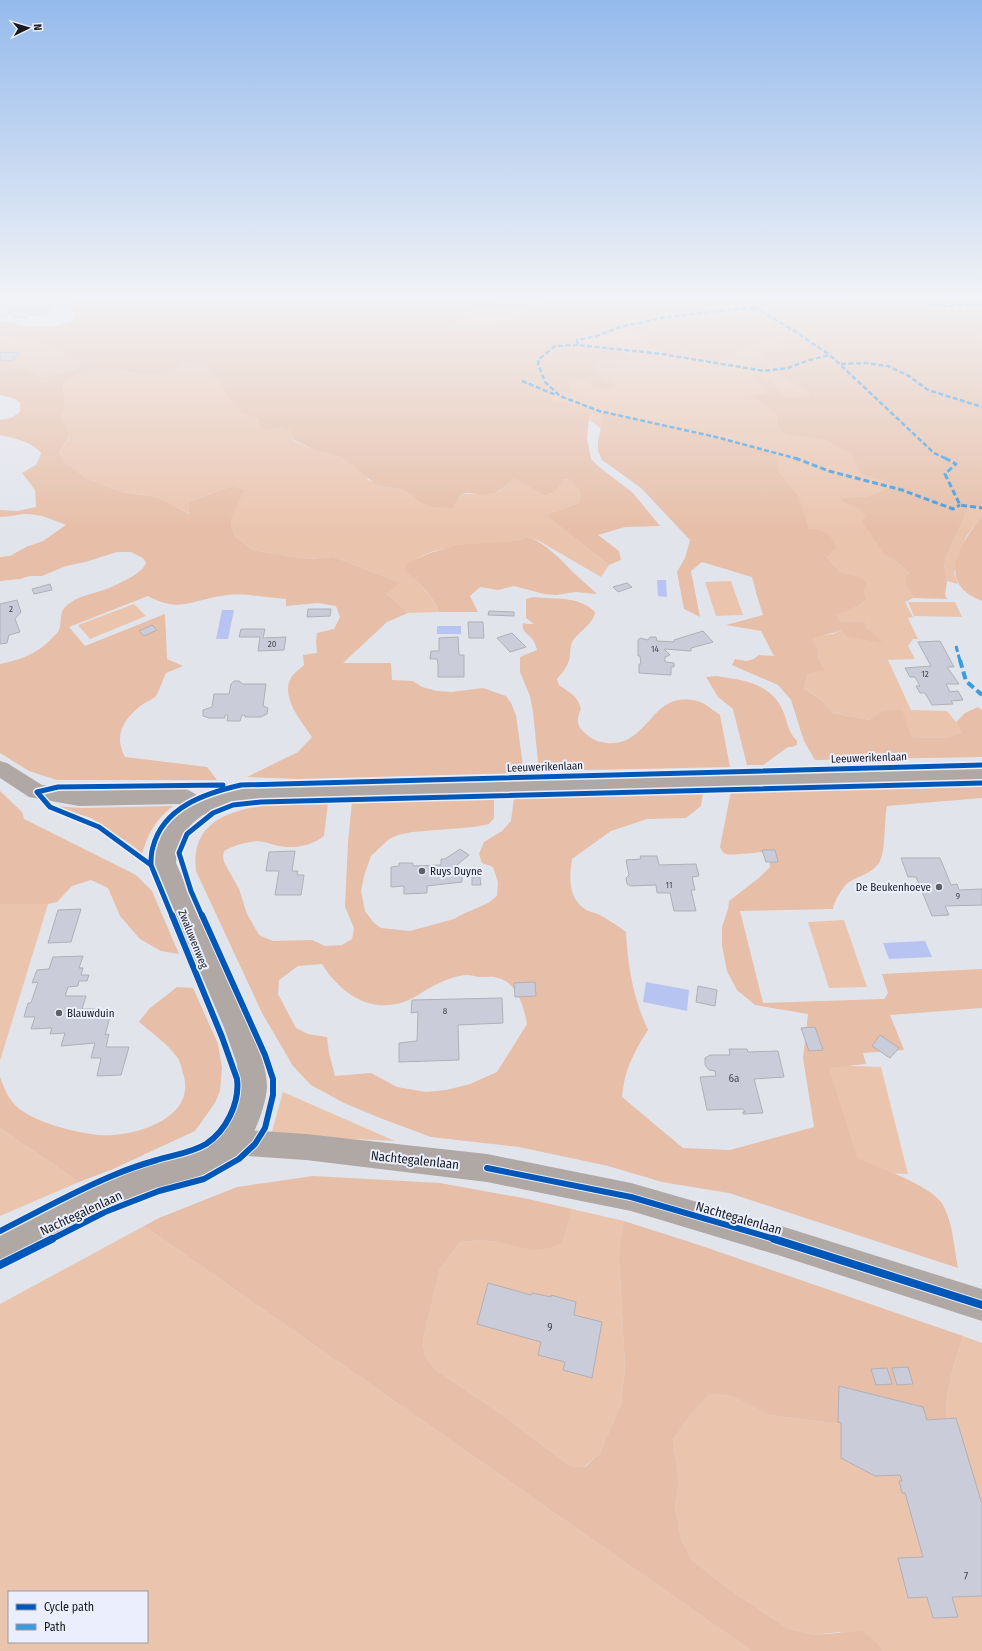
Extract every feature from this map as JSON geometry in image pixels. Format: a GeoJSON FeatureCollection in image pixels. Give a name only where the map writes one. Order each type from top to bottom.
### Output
{"type":"FeatureCollection","features":[{"type":"Feature","properties":{"kind":"street"},"geometry":{"type":"LineString","coordinates":[[0,768],[37,792],[79,798],[183,796],[198,808]]}},
{"type":"Feature","properties":{"kind":"street","name":"Leeuwerikenlaan"},"geometry":{"type":"LineString","coordinates":[[180,894],[165,863],[166,846],[170,837],[183,820],[198,808],[212,801],[225,797],[248,794],[982,774]]}},
{"type":"Feature","properties":{"kind":"street","name":"Zwaluwenweg"},"geometry":{"type":"LineString","coordinates":[[180,894],[238,1030],[250,1064],[253,1078],[252,1096],[248,1114],[232,1142]]}},
{"type":"Feature","properties":{"kind":"street","name":"Nachtegalenlaan"},"geometry":{"type":"LineString","coordinates":[[0,1252],[124,1187],[203,1161],[218,1153],[232,1142],[306,1147],[486,1168],[631,1197],[802,1248],[982,1305]]}},
{"type":"Feature","properties":{"kind":"shaded area"},"geometry":{"type":"Polygon","coordinates":[[[0,377],[74,377],[66,381],[63,385],[65,408],[62,418],[70,435],[59,453],[64,461],[87,479],[122,492],[155,497],[189,514],[189,502],[232,486],[244,490],[232,517],[231,527],[235,536],[252,550],[307,559],[334,557],[400,583],[386,594],[408,613],[387,622],[343,663],[391,663],[392,680],[413,681],[422,687],[437,691],[451,692],[483,688],[506,696],[516,715],[524,773],[299,779],[247,777],[298,752],[312,737],[298,717],[290,701],[288,685],[293,674],[304,665],[303,655],[317,653],[317,633],[334,629],[340,617],[336,606],[318,603],[286,606],[286,599],[249,595],[227,595],[178,605],[159,601],[148,596],[69,627],[85,646],[165,614],[167,659],[183,666],[166,673],[156,696],[136,709],[130,715],[120,734],[122,749],[125,757],[207,767],[217,780],[57,780],[29,771],[0,753],[0,664],[36,652],[48,643],[59,631],[62,612],[65,607],[81,597],[125,581],[136,574],[144,567],[146,563],[143,558],[131,552],[117,552],[66,566],[42,576],[30,576],[20,579],[0,581],[0,557],[10,556],[26,547],[43,541],[66,525],[34,514],[0,517],[0,510],[17,511],[36,507],[35,490],[22,473],[37,464],[41,453],[28,443],[0,435],[0,420],[11,418],[20,412],[20,403],[15,399],[0,395],[0,377]]]}},
{"type":"Feature","properties":{"kind":"shaded area"},"geometry":{"type":"Polygon","coordinates":[[[74,377],[214,377],[241,413],[259,419],[272,429],[283,427],[291,432],[294,441],[317,451],[342,457],[366,475],[368,480],[384,487],[402,489],[413,496],[417,501],[424,503],[458,498],[464,494],[490,494],[499,491],[514,479],[545,496],[555,492],[565,479],[570,480],[577,487],[580,493],[579,503],[545,515],[609,565],[601,577],[539,541],[528,537],[515,541],[459,546],[431,552],[418,558],[405,572],[425,589],[439,612],[408,613],[386,594],[395,581],[334,557],[307,559],[252,550],[235,536],[231,527],[232,517],[243,490],[232,486],[189,502],[190,514],[173,505],[144,495],[122,492],[87,479],[64,461],[59,453],[70,436],[62,418],[65,408],[63,385],[67,380],[74,377]]]}},
{"type":"Feature","properties":{"kind":"shaded area"},"geometry":{"type":"Polygon","coordinates":[[[214,377],[574,377],[569,378],[567,381],[571,388],[570,391],[582,392],[563,394],[551,398],[554,403],[565,403],[590,409],[587,438],[591,459],[633,493],[660,526],[625,527],[598,535],[619,551],[621,560],[609,565],[545,515],[579,503],[580,493],[577,487],[570,480],[565,479],[555,492],[545,496],[514,479],[500,490],[493,493],[483,495],[468,493],[464,494],[457,500],[453,508],[433,507],[417,501],[413,496],[402,489],[384,487],[375,484],[342,457],[317,451],[294,440],[291,432],[283,427],[261,430],[259,419],[241,413],[214,377]]]}},
{"type":"Feature","properties":{"kind":"shaded area"},"geometry":{"type":"Polygon","coordinates":[[[507,377],[982,377],[982,506],[977,507],[982,508],[982,516],[966,537],[954,573],[958,584],[947,581],[944,565],[968,509],[974,507],[859,509],[865,516],[886,556],[897,562],[910,574],[906,585],[914,598],[905,602],[913,617],[908,618],[918,639],[913,639],[908,646],[915,659],[888,660],[911,710],[947,711],[956,722],[961,732],[947,738],[911,737],[881,711],[869,720],[833,713],[819,698],[804,689],[807,674],[819,661],[818,650],[813,640],[820,635],[833,634],[841,630],[876,638],[867,628],[865,621],[841,622],[837,615],[864,602],[860,577],[840,572],[827,557],[809,529],[712,509],[577,411],[505,390],[507,377]]]}},
{"type":"Feature","properties":{"kind":"shaded area"},"geometry":{"type":"Polygon","coordinates":[[[574,377],[601,377],[617,388],[602,390],[574,377]]]}},
{"type":"Feature","properties":{"kind":"shaded area"},"geometry":{"type":"Polygon","coordinates":[[[752,377],[763,377],[768,379],[786,398],[809,396],[809,392],[785,377],[982,377],[982,508],[975,507],[968,509],[947,555],[944,565],[947,581],[945,595],[947,599],[914,598],[906,585],[906,576],[910,574],[897,562],[886,556],[862,522],[865,516],[859,509],[840,500],[846,498],[867,497],[893,487],[889,482],[862,474],[851,453],[824,439],[788,435],[782,432],[778,423],[777,413],[749,394],[759,395],[766,393],[763,386],[753,380],[752,377]]]}},
{"type":"Feature","properties":{"kind":"shaded area"},"geometry":{"type":"Polygon","coordinates":[[[604,411],[774,453],[778,461],[779,473],[799,497],[809,529],[823,531],[832,539],[836,548],[827,557],[840,572],[861,577],[867,584],[863,591],[866,600],[837,615],[841,622],[865,621],[867,628],[883,643],[848,637],[841,630],[816,638],[813,640],[818,650],[819,661],[824,670],[807,674],[804,689],[819,698],[833,713],[869,720],[881,711],[902,710],[911,737],[947,738],[961,732],[956,722],[965,713],[978,707],[982,710],[982,757],[815,760],[804,741],[791,700],[778,685],[732,665],[735,659],[746,661],[754,659],[759,655],[774,656],[761,631],[726,625],[763,615],[752,577],[702,562],[691,571],[700,617],[684,609],[677,572],[685,558],[690,540],[641,488],[602,460],[598,451],[598,442],[604,411]]]}},
{"type":"Feature","properties":{"kind":"shaded area"},"geometry":{"type":"Polygon","coordinates":[[[982,516],[982,601],[967,593],[959,584],[955,573],[956,562],[960,550],[966,538],[982,516]]]}},
{"type":"Feature","properties":{"kind":"shaded area"},"geometry":{"type":"Polygon","coordinates":[[[528,537],[553,552],[597,594],[576,592],[556,595],[544,594],[514,586],[498,590],[480,587],[470,596],[478,612],[439,612],[433,599],[425,589],[405,572],[406,564],[426,555],[454,546],[512,541],[528,537]]]}},
{"type":"Feature","properties":{"kind":"shaded area"},"geometry":{"type":"Polygon","coordinates":[[[731,581],[743,615],[716,616],[705,582],[731,581]]]}},
{"type":"Feature","properties":{"kind":"shaded area"},"geometry":{"type":"Polygon","coordinates":[[[534,597],[566,599],[581,603],[595,612],[590,623],[572,642],[567,665],[557,679],[559,685],[573,695],[578,701],[581,709],[578,716],[578,724],[587,735],[593,739],[607,743],[629,739],[669,703],[679,700],[697,701],[706,705],[720,715],[730,767],[539,771],[530,696],[520,672],[520,657],[537,650],[534,641],[523,628],[523,623],[534,624],[526,618],[526,599],[534,597]]]}},
{"type":"Feature","properties":{"kind":"shaded area"},"geometry":{"type":"Polygon","coordinates":[[[908,602],[955,602],[962,617],[914,616],[908,602]]]}},
{"type":"Feature","properties":{"kind":"shaded area"},"geometry":{"type":"Polygon","coordinates":[[[134,604],[146,616],[90,639],[78,625],[134,604]]]}},
{"type":"Feature","properties":{"kind":"shaded area"},"geometry":{"type":"Polygon","coordinates":[[[716,676],[746,681],[755,684],[771,694],[783,711],[790,731],[797,741],[797,745],[788,747],[763,765],[747,765],[733,709],[718,697],[706,677],[716,676]]]}},
{"type":"Feature","properties":{"kind":"shaded area"},"geometry":{"type":"Polygon","coordinates":[[[982,784],[982,798],[887,806],[884,842],[880,861],[870,872],[852,880],[846,885],[836,899],[833,909],[740,911],[763,1003],[884,999],[888,993],[882,974],[982,969],[982,1008],[890,1015],[904,1050],[863,1053],[866,1064],[829,1068],[857,1158],[916,1184],[937,1198],[943,1205],[949,1220],[958,1268],[729,1193],[662,1182],[608,1166],[519,1147],[431,1137],[344,1103],[311,1085],[293,1066],[262,1013],[196,871],[197,847],[206,830],[221,818],[241,810],[263,806],[328,803],[324,836],[314,842],[302,846],[291,847],[254,841],[238,845],[224,851],[223,856],[224,862],[239,889],[247,914],[259,935],[273,941],[312,940],[325,946],[342,945],[352,939],[354,928],[345,907],[348,842],[352,802],[494,798],[494,818],[489,824],[475,827],[412,832],[398,835],[389,839],[371,856],[364,876],[361,891],[365,911],[374,923],[381,928],[410,931],[454,919],[488,903],[497,896],[498,882],[493,867],[482,863],[479,854],[484,842],[502,831],[511,821],[514,797],[703,792],[701,806],[686,818],[647,819],[611,831],[572,859],[570,880],[573,894],[580,905],[586,910],[598,914],[626,932],[632,982],[648,1030],[630,1062],[625,1078],[622,1097],[683,1148],[730,1150],[814,1127],[803,1058],[808,1014],[755,1005],[737,990],[727,971],[722,945],[722,927],[729,901],[760,877],[770,867],[766,852],[726,854],[720,847],[731,791],[982,784]],[[322,964],[298,966],[279,980],[278,994],[296,1028],[308,1034],[327,1037],[329,1053],[335,1076],[371,1073],[397,1087],[426,1092],[446,1090],[470,1084],[497,1072],[527,1024],[522,1003],[515,990],[505,980],[496,977],[467,975],[459,976],[438,983],[409,1000],[395,1004],[382,1005],[370,1004],[348,993],[338,985],[322,964]]]}},
{"type":"Feature","properties":{"kind":"shaded area"},"geometry":{"type":"Polygon","coordinates":[[[0,791],[22,812],[24,819],[136,875],[152,891],[179,954],[161,951],[140,939],[120,916],[108,888],[91,880],[72,886],[57,902],[48,904],[0,904],[0,791]]]}},
{"type":"Feature","properties":{"kind":"shaded area"},"geometry":{"type":"Polygon","coordinates":[[[54,806],[81,808],[173,806],[157,821],[153,827],[142,854],[133,846],[91,818],[54,806]]]}},
{"type":"Feature","properties":{"kind":"shaded area"},"geometry":{"type":"Polygon","coordinates":[[[0,904],[48,904],[0,1061],[0,904]]]}},
{"type":"Feature","properties":{"kind":"shaded area"},"geometry":{"type":"Polygon","coordinates":[[[844,920],[867,987],[829,988],[808,922],[844,920]]]}},
{"type":"Feature","properties":{"kind":"shaded area"},"geometry":{"type":"Polygon","coordinates":[[[177,987],[193,988],[218,1044],[222,1068],[220,1091],[215,1103],[195,1131],[113,1169],[79,1182],[0,1128],[0,1077],[11,1100],[24,1112],[55,1126],[79,1132],[99,1135],[127,1133],[158,1123],[170,1115],[180,1105],[185,1092],[184,1077],[180,1064],[177,1057],[169,1047],[139,1022],[149,1009],[177,987]]]}},
{"type":"Feature","properties":{"kind":"shaded area"},"geometry":{"type":"Polygon","coordinates":[[[826,1065],[881,1067],[908,1174],[848,1172],[826,1065]]]}},
{"type":"Feature","properties":{"kind":"shaded area"},"geometry":{"type":"Polygon","coordinates":[[[283,1092],[395,1141],[271,1135],[283,1092]]]}},
{"type":"Feature","properties":{"kind":"shaded area"},"geometry":{"type":"Polygon","coordinates":[[[0,1128],[79,1182],[0,1216],[0,1128]]]}},
{"type":"Feature","properties":{"kind":"shaded area"},"geometry":{"type":"Polygon","coordinates":[[[313,1176],[440,1183],[528,1199],[572,1209],[562,1243],[549,1248],[532,1250],[498,1242],[481,1240],[460,1242],[440,1269],[423,1340],[425,1357],[436,1370],[501,1414],[570,1466],[585,1467],[600,1453],[621,1404],[625,1368],[619,1258],[620,1240],[624,1221],[702,1246],[963,1336],[953,1368],[947,1397],[945,1437],[769,1415],[731,1396],[710,1394],[692,1413],[673,1440],[679,1482],[675,1505],[681,1539],[692,1560],[729,1589],[787,1628],[814,1635],[862,1631],[879,1645],[883,1651],[752,1651],[144,1226],[159,1218],[237,1187],[313,1176]]]}},
{"type":"Feature","properties":{"kind":"shaded area"},"geometry":{"type":"Polygon","coordinates":[[[572,1209],[624,1221],[620,1240],[619,1258],[625,1368],[621,1404],[600,1453],[584,1467],[570,1466],[501,1414],[436,1370],[425,1357],[423,1340],[440,1269],[460,1242],[481,1240],[498,1242],[562,1242],[572,1209]]]}},
{"type":"Feature","properties":{"kind":"shaded area"},"geometry":{"type":"Polygon","coordinates":[[[144,1226],[752,1651],[0,1651],[0,1304],[144,1226]]]}},
{"type":"Feature","properties":{"kind":"shaded area"},"geometry":{"type":"Polygon","coordinates":[[[963,1336],[982,1343],[982,1651],[883,1651],[879,1645],[839,1632],[814,1635],[787,1628],[729,1589],[692,1560],[681,1539],[675,1505],[679,1482],[673,1440],[692,1413],[710,1394],[731,1396],[769,1415],[945,1437],[947,1397],[953,1368],[963,1336]]]}},
{"type":"Feature","properties":{"kind":"water"},"geometry":{"type":"Polygon","coordinates":[[[657,580],[666,580],[667,597],[658,596],[657,580]]]}},
{"type":"Feature","properties":{"kind":"water"},"geometry":{"type":"Polygon","coordinates":[[[222,610],[234,610],[228,639],[216,639],[222,610]]]}},
{"type":"Feature","properties":{"kind":"water"},"geometry":{"type":"Polygon","coordinates":[[[437,626],[461,626],[461,634],[437,634],[437,626]]]}},
{"type":"Feature","properties":{"kind":"water"},"geometry":{"type":"Polygon","coordinates":[[[925,941],[932,957],[889,959],[883,943],[925,941]]]}},
{"type":"Feature","properties":{"kind":"water"},"geometry":{"type":"Polygon","coordinates":[[[646,982],[689,990],[687,1011],[643,1002],[646,982]]]}},
{"type":"Feature","properties":{"kind":"building"},"geometry":{"type":"Polygon","coordinates":[[[627,583],[632,587],[618,592],[613,587],[627,583]]]}},
{"type":"Feature","properties":{"kind":"building"},"geometry":{"type":"Polygon","coordinates":[[[50,584],[52,590],[34,594],[32,589],[50,584]]]}},
{"type":"Feature","properties":{"kind":"building"},"geometry":{"type":"Polygon","coordinates":[[[17,600],[21,612],[15,619],[20,632],[9,635],[7,643],[0,644],[0,604],[17,600]]]}},
{"type":"Feature","properties":{"kind":"building"},"geometry":{"type":"Polygon","coordinates":[[[308,609],[331,609],[330,616],[307,617],[308,609]]]}},
{"type":"Feature","properties":{"kind":"building"},"geometry":{"type":"Polygon","coordinates":[[[489,611],[514,612],[514,616],[488,615],[489,611]]]}},
{"type":"Feature","properties":{"kind":"building"},"geometry":{"type":"Polygon","coordinates":[[[468,622],[483,622],[484,638],[469,638],[468,622]]]}},
{"type":"Feature","properties":{"kind":"building"},"geometry":{"type":"Polygon","coordinates":[[[152,625],[157,630],[144,636],[139,631],[152,625]]]}},
{"type":"Feature","properties":{"kind":"building"},"geometry":{"type":"Polygon","coordinates":[[[241,629],[265,629],[263,638],[286,637],[284,650],[258,651],[260,637],[239,637],[241,629]]]}},
{"type":"Feature","properties":{"kind":"building"},"geometry":{"type":"Polygon","coordinates":[[[703,631],[713,642],[691,648],[691,651],[664,649],[670,655],[665,657],[665,662],[674,663],[674,667],[671,667],[671,675],[639,673],[639,664],[641,664],[640,656],[638,656],[638,640],[640,638],[648,640],[650,637],[656,637],[657,641],[674,642],[674,640],[703,631]]]}},
{"type":"Feature","properties":{"kind":"building"},"geometry":{"type":"Polygon","coordinates":[[[512,633],[526,647],[510,652],[497,638],[512,633]]]}},
{"type":"Feature","properties":{"kind":"building"},"geometry":{"type":"Polygon","coordinates":[[[458,637],[459,655],[464,655],[464,677],[438,677],[437,659],[430,659],[431,651],[439,651],[439,638],[458,637]]]}},
{"type":"Feature","properties":{"kind":"building"},"geometry":{"type":"Polygon","coordinates":[[[940,641],[954,667],[947,667],[959,684],[946,684],[950,692],[958,691],[963,700],[951,701],[953,704],[932,705],[925,693],[920,693],[916,686],[920,686],[915,677],[910,677],[905,668],[931,666],[918,642],[940,641]]]}},
{"type":"Feature","properties":{"kind":"building"},"geometry":{"type":"Polygon","coordinates":[[[234,681],[239,681],[243,684],[266,684],[263,706],[268,708],[267,714],[261,717],[245,717],[245,715],[242,715],[240,721],[227,721],[228,715],[225,715],[225,718],[209,718],[203,716],[203,710],[212,707],[214,694],[229,694],[231,684],[234,681]]]}},
{"type":"Feature","properties":{"kind":"building","name":"Ruys Duyne"},"geometry":{"type":"Polygon","coordinates":[[[460,849],[469,855],[452,869],[453,873],[462,873],[462,882],[427,886],[427,893],[404,894],[404,886],[391,887],[391,867],[399,866],[399,863],[413,863],[413,866],[441,865],[441,859],[445,859],[460,849]]]}},
{"type":"Feature","properties":{"kind":"building"},"geometry":{"type":"Polygon","coordinates":[[[762,850],[775,850],[778,862],[766,862],[762,850]]]}},
{"type":"Feature","properties":{"kind":"building"},"geometry":{"type":"Polygon","coordinates":[[[295,851],[292,871],[298,871],[297,875],[304,875],[301,895],[275,895],[279,871],[266,871],[269,852],[295,851]]]}},
{"type":"Feature","properties":{"kind":"building"},"geometry":{"type":"Polygon","coordinates":[[[640,856],[657,856],[659,865],[696,864],[699,876],[692,877],[695,890],[691,890],[696,911],[674,911],[670,893],[657,893],[656,885],[631,886],[627,884],[626,878],[629,875],[626,860],[641,859],[640,856]]]}},
{"type":"Feature","properties":{"kind":"building","name":"De Beukenhoeve"},"geometry":{"type":"Polygon","coordinates":[[[901,858],[940,858],[951,885],[957,884],[959,890],[982,889],[982,905],[945,906],[949,915],[932,916],[916,877],[908,877],[901,858]]]}},
{"type":"Feature","properties":{"kind":"building"},"geometry":{"type":"Polygon","coordinates":[[[472,877],[480,877],[481,885],[472,885],[472,877]]]}},
{"type":"Feature","properties":{"kind":"building"},"geometry":{"type":"Polygon","coordinates":[[[81,909],[71,942],[48,943],[58,910],[81,909]]]}},
{"type":"Feature","properties":{"kind":"building","name":"Blauwduin"},"geometry":{"type":"Polygon","coordinates":[[[83,956],[79,968],[83,968],[81,975],[89,975],[87,981],[79,981],[78,986],[68,987],[65,996],[86,996],[82,1009],[95,1009],[92,1017],[110,1017],[105,1035],[109,1034],[106,1047],[129,1047],[121,1075],[97,1076],[101,1058],[91,1058],[95,1043],[61,1046],[65,1033],[50,1034],[52,1028],[31,1029],[35,1017],[24,1017],[28,1003],[31,1003],[38,982],[32,983],[37,970],[49,969],[53,957],[83,956]]]}},
{"type":"Feature","properties":{"kind":"building"},"geometry":{"type":"Polygon","coordinates":[[[535,982],[536,996],[515,997],[514,983],[535,982]]]}},
{"type":"Feature","properties":{"kind":"building"},"geometry":{"type":"Polygon","coordinates":[[[698,986],[717,990],[715,1006],[696,1002],[698,986]]]}},
{"type":"Feature","properties":{"kind":"building"},"geometry":{"type":"Polygon","coordinates":[[[502,998],[503,1023],[458,1025],[459,1060],[399,1062],[399,1043],[417,1041],[418,1012],[411,1013],[412,1000],[502,998]]]}},
{"type":"Feature","properties":{"kind":"building"},"geometry":{"type":"Polygon","coordinates":[[[815,1027],[823,1050],[809,1051],[801,1028],[815,1027]]]}},
{"type":"Feature","properties":{"kind":"building"},"geometry":{"type":"Polygon","coordinates":[[[880,1035],[899,1048],[890,1058],[872,1046],[880,1035]]]}},
{"type":"Feature","properties":{"kind":"building"},"geometry":{"type":"Polygon","coordinates":[[[729,1049],[747,1049],[748,1052],[778,1051],[784,1077],[754,1079],[763,1113],[743,1114],[743,1112],[745,1112],[743,1109],[707,1110],[700,1077],[716,1076],[715,1071],[709,1070],[705,1065],[705,1058],[710,1055],[730,1055],[729,1049]]]}},
{"type":"Feature","properties":{"kind":"building"},"geometry":{"type":"Polygon","coordinates":[[[488,1283],[531,1295],[532,1293],[551,1297],[551,1295],[576,1302],[574,1315],[602,1322],[592,1378],[563,1370],[565,1362],[538,1355],[541,1342],[477,1324],[488,1283]]]}},
{"type":"Feature","properties":{"kind":"building"},"geometry":{"type":"Polygon","coordinates":[[[908,1367],[913,1384],[897,1385],[892,1368],[908,1367]]]}},
{"type":"Feature","properties":{"kind":"building"},"geometry":{"type":"Polygon","coordinates":[[[887,1368],[892,1384],[876,1385],[871,1369],[887,1368]]]}},
{"type":"Feature","properties":{"kind":"building"},"geometry":{"type":"Polygon","coordinates":[[[839,1386],[923,1407],[927,1420],[956,1418],[982,1504],[982,1596],[952,1597],[958,1617],[933,1618],[927,1597],[908,1598],[898,1558],[923,1557],[905,1493],[902,1493],[899,1481],[902,1481],[900,1475],[875,1476],[841,1458],[841,1423],[838,1422],[839,1386]]]}},
{"type":"Feature","properties":{"kind":"marked path"},"geometry":{"type":"LineString","coordinates":[[543,377],[545,382],[560,396],[599,411],[716,437],[791,457],[829,471],[902,490],[953,509],[960,505]]}},
{"type":"Feature","properties":{"kind":"marked path"},"geometry":{"type":"LineString","coordinates":[[855,377],[934,453],[956,464],[945,474],[960,505],[982,508]]}},
{"type":"Feature","properties":{"kind":"marked path"},"geometry":{"type":"LineString","coordinates":[[911,377],[928,390],[982,407]]}},
{"type":"Feature","properties":{"kind":"marked path"},"geometry":{"type":"LineString","coordinates":[[522,381],[556,395]]}},
{"type":"Feature","properties":{"kind":"marked path"},"geometry":{"type":"LineString","coordinates":[[956,646],[966,681],[982,695]]}},
{"type":"Feature","properties":{"kind":"cycle path"},"geometry":{"type":"LineString","coordinates":[[151,865],[152,847],[158,832],[167,820],[194,800],[209,793],[241,785],[982,765]]}},
{"type":"Feature","properties":{"kind":"cycle path"},"geometry":{"type":"LineString","coordinates":[[0,1265],[105,1212],[159,1191],[204,1179],[239,1159],[255,1144],[265,1128],[273,1095],[273,1079],[265,1055],[191,891],[179,853],[187,834],[213,813],[233,805],[261,802],[982,783]]}},
{"type":"Feature","properties":{"kind":"cycle path"},"geometry":{"type":"LineString","coordinates":[[0,1231],[114,1175],[156,1160],[186,1153],[206,1144],[224,1128],[233,1110],[238,1086],[237,1079],[222,1037],[151,865],[99,827],[50,807],[37,792],[58,787],[223,785]]}},
{"type":"Feature","properties":{"kind":"cycle path"},"geometry":{"type":"LineString","coordinates":[[487,1168],[631,1197],[781,1241],[982,1305]]}},
{"type":"Feature","properties":{"kind":"place","name":"Ruys Duyne"},"geometry":{"type":"Point","coordinates":[422,871]}},
{"type":"Feature","properties":{"kind":"place","name":"De Beukenhoeve"},"geometry":{"type":"Point","coordinates":[939,887]}},
{"type":"Feature","properties":{"kind":"place","name":"Blauwduin"},"geometry":{"type":"Point","coordinates":[59,1013]}}]}
